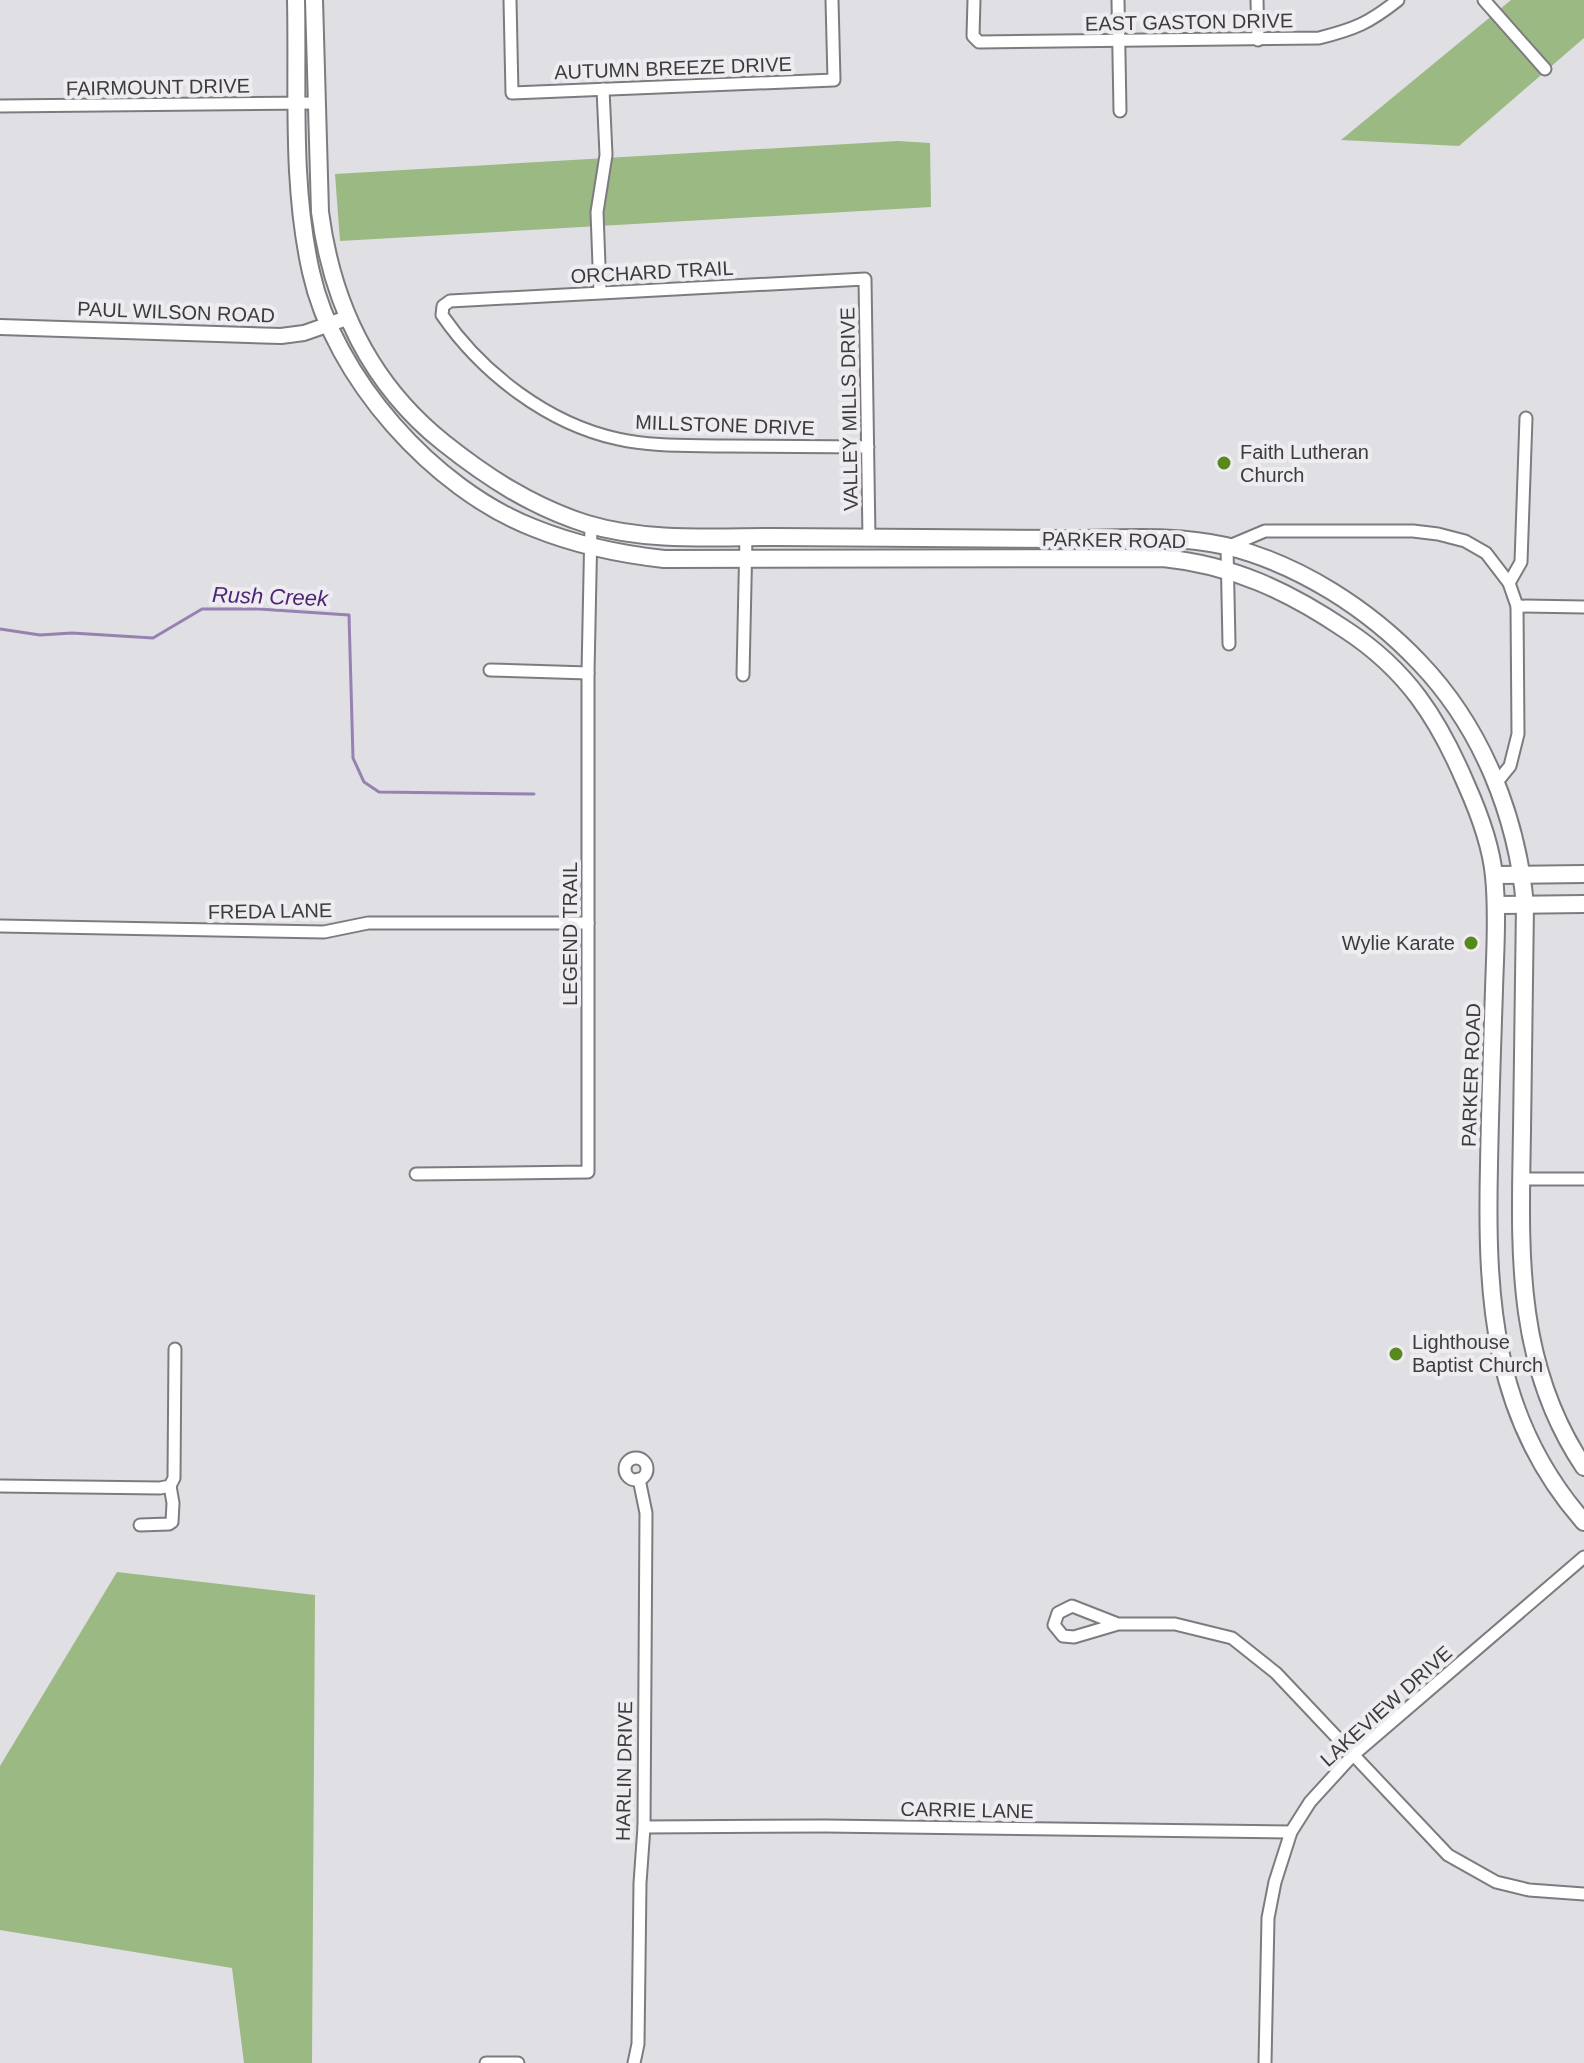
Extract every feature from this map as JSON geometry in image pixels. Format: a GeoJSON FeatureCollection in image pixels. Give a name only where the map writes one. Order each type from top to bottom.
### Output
{"type":"FeatureCollection","features":[{"type":"Feature","properties":{"kind":"main road","name":"PARKER ROAD"},"geometry":{"type":"LineString","coordinates":[[296,0],[300,206],[311,275],[328,326],[377,404],[400,433],[464,489],[521,522],[591,546],[664,559],[1163,558],[1200,562],[1288,594],[1370,646],[1422,699],[1443,732],[1478,811],[1494,875],[1496,905],[1487,1234],[1492,1318],[1505,1378],[1519,1422],[1551,1481],[1584,1522]]}},
{"type":"Feature","properties":{"kind":"main road","name":"PARKER ROAD"},"geometry":{"type":"LineString","coordinates":[[314,0],[318,187],[324,243],[347,318],[379,374],[415,420],[486,475],[525,499],[591,525],[633,534],[1078,539],[1146,536],[1227,547],[1290,569],[1384,627],[1439,682],[1497,782],[1522,875],[1525,905],[1521,1179],[1524,1304],[1532,1348],[1550,1400],[1584,1467]]}},
{"type":"Feature","properties":{"kind":"main road"},"geometry":{"type":"LineString","coordinates":[[1494,875],[1584,874]]}},
{"type":"Feature","properties":{"kind":"main road"},"geometry":{"type":"LineString","coordinates":[[1496,905],[1584,904]]}},
{"type":"Feature","properties":{"kind":"street","name":"AUTUMN BREEZE DRIVE"},"geometry":{"type":"LineString","coordinates":[[510,0],[512,93],[834,80],[832,0]]}},
{"type":"Feature","properties":{"kind":"street","name":"EAST GASTON DRIVE"},"geometry":{"type":"LineString","coordinates":[[974,0],[973,36],[979,42],[1319,38],[1372,21],[1398,0]]}},
{"type":"Feature","properties":{"kind":"street"},"geometry":{"type":"LineString","coordinates":[[1118,0],[1120,111]]}},
{"type":"Feature","properties":{"kind":"street"},"geometry":{"type":"LineString","coordinates":[[1257,0],[1258,40]]}},
{"type":"Feature","properties":{"kind":"street"},"geometry":{"type":"LineString","coordinates":[[1484,0],[1545,69]]}},
{"type":"Feature","properties":{"kind":"street"},"geometry":{"type":"LineString","coordinates":[[600,292],[597,212],[606,155],[603,89]]}},
{"type":"Feature","properties":{"kind":"street","name":"FAIRMOUNT DRIVE"},"geometry":{"type":"LineString","coordinates":[[0,106],[316,103]]}},
{"type":"Feature","properties":{"kind":"street","name":"ORCHARD TRAIL"},"geometry":{"type":"LineString","coordinates":[[443,306],[450,301],[865,279]]}},
{"type":"Feature","properties":{"kind":"street","name":"VALLEY MILLS DRIVE"},"geometry":{"type":"LineString","coordinates":[[865,279],[869,538]]}},
{"type":"Feature","properties":{"kind":"street","name":"MILLSTONE DRIVE"},"geometry":{"type":"LineString","coordinates":[[443,306],[442,315],[460,341],[489,371],[568,421],[616,439],[673,445],[868,447]]}},
{"type":"Feature","properties":{"kind":"street","name":"PAUL WILSON ROAD"},"geometry":{"type":"LineString","coordinates":[[0,327],[281,336],[304,333],[347,318]]}},
{"type":"Feature","properties":{"kind":"street"},"geometry":{"type":"LineString","coordinates":[[1509,583],[1521,562],[1526,418]]}},
{"type":"Feature","properties":{"kind":"street","name":"LEGEND TRAIL"},"geometry":{"type":"LineString","coordinates":[[416,1174],[588,1172],[591,525]]}},
{"type":"Feature","properties":{"kind":"street"},"geometry":{"type":"LineString","coordinates":[[1229,644],[1227,547],[1265,531],[1413,531],[1438,534],[1478,547],[1509,583],[1517,606],[1518,734],[1510,766],[1497,782]]}},
{"type":"Feature","properties":{"kind":"street"},"geometry":{"type":"LineString","coordinates":[[743,675],[746,537]]}},
{"type":"Feature","properties":{"kind":"street"},"geometry":{"type":"LineString","coordinates":[[1517,606],[1584,607]]}},
{"type":"Feature","properties":{"kind":"street"},"geometry":{"type":"LineString","coordinates":[[490,670],[588,673]]}},
{"type":"Feature","properties":{"kind":"street","name":"FREDA LANE"},"geometry":{"type":"LineString","coordinates":[[0,926],[324,932],[368,923],[588,923]]}},
{"type":"Feature","properties":{"kind":"street"},"geometry":{"type":"LineString","coordinates":[[1521,1179],[1584,1179]]}},
{"type":"Feature","properties":{"kind":"street"},"geometry":{"type":"LineString","coordinates":[[140,1525],[172,1522],[170,1486],[174,1478],[175,1349]]}},
{"type":"Feature","properties":{"kind":"street","name":"HARLIN DRIVE"},"geometry":{"type":"LineString","coordinates":[[634,2063],[638,2044],[640,1883],[644,1827],[646,1513],[639,1479]]}},
{"type":"Feature","properties":{"kind":"street"},"geometry":{"type":"LineString","coordinates":[[0,1486],[170,1486]]}},
{"type":"Feature","properties":{"kind":"street","name":"LAKEVIEW DRIVE"},"geometry":{"type":"LineString","coordinates":[[1265,2063],[1268,1918],[1275,1882],[1291,1832],[1310,1802],[1352,1756],[1584,1557]]}},
{"type":"Feature","properties":{"kind":"street"},"geometry":{"type":"LineString","coordinates":[[1118,1624],[1072,1606],[1058,1613],[1054,1625],[1063,1636],[1074,1637],[1118,1624],[1175,1624],[1232,1638],[1276,1673],[1448,1855],[1496,1882],[1529,1890],[1584,1894]]}},
{"type":"Feature","properties":{"kind":"street","name":"CARRIE LANE"},"geometry":{"type":"LineString","coordinates":[[644,1827],[1291,1832]]}},
{"type":"Feature","properties":{"kind":"street"},"geometry":{"type":"LineString","coordinates":[[486,2063],[518,2063]]}},
{"type":"Feature","properties":{"kind":"green space"},"geometry":{"type":"Polygon","coordinates":[[[1511,0],[1584,0],[1584,38],[1459,146],[1341,140],[1511,0]]]}},
{"type":"Feature","properties":{"kind":"green space"},"geometry":{"type":"Polygon","coordinates":[[[898,141],[930,143],[931,207],[340,241],[335,174],[898,141]]]}},
{"type":"Feature","properties":{"kind":"green space"},"geometry":{"type":"Polygon","coordinates":[[[117,1572],[315,1595],[312,2063],[244,2063],[232,1968],[0,1930],[0,1766],[117,1572]]]}},
{"type":"Feature","properties":{"kind":"waterway","name":"Rush Creek"},"geometry":{"type":"LineString","coordinates":[[0,629],[40,635],[72,633],[153,638],[202,609],[349,615],[353,758],[364,782],[379,792],[534,794]]}},
{"type":"Feature","properties":{"kind":"place","name":"Faith Lutheran Church"},"geometry":{"type":"Point","coordinates":[1224,463]}},
{"type":"Feature","properties":{"kind":"place","name":"Wylie Karate"},"geometry":{"type":"Point","coordinates":[1471,943]}},
{"type":"Feature","properties":{"kind":"place","name":"Lighthouse Baptist Church"},"geometry":{"type":"Point","coordinates":[1396,1354]}}]}
